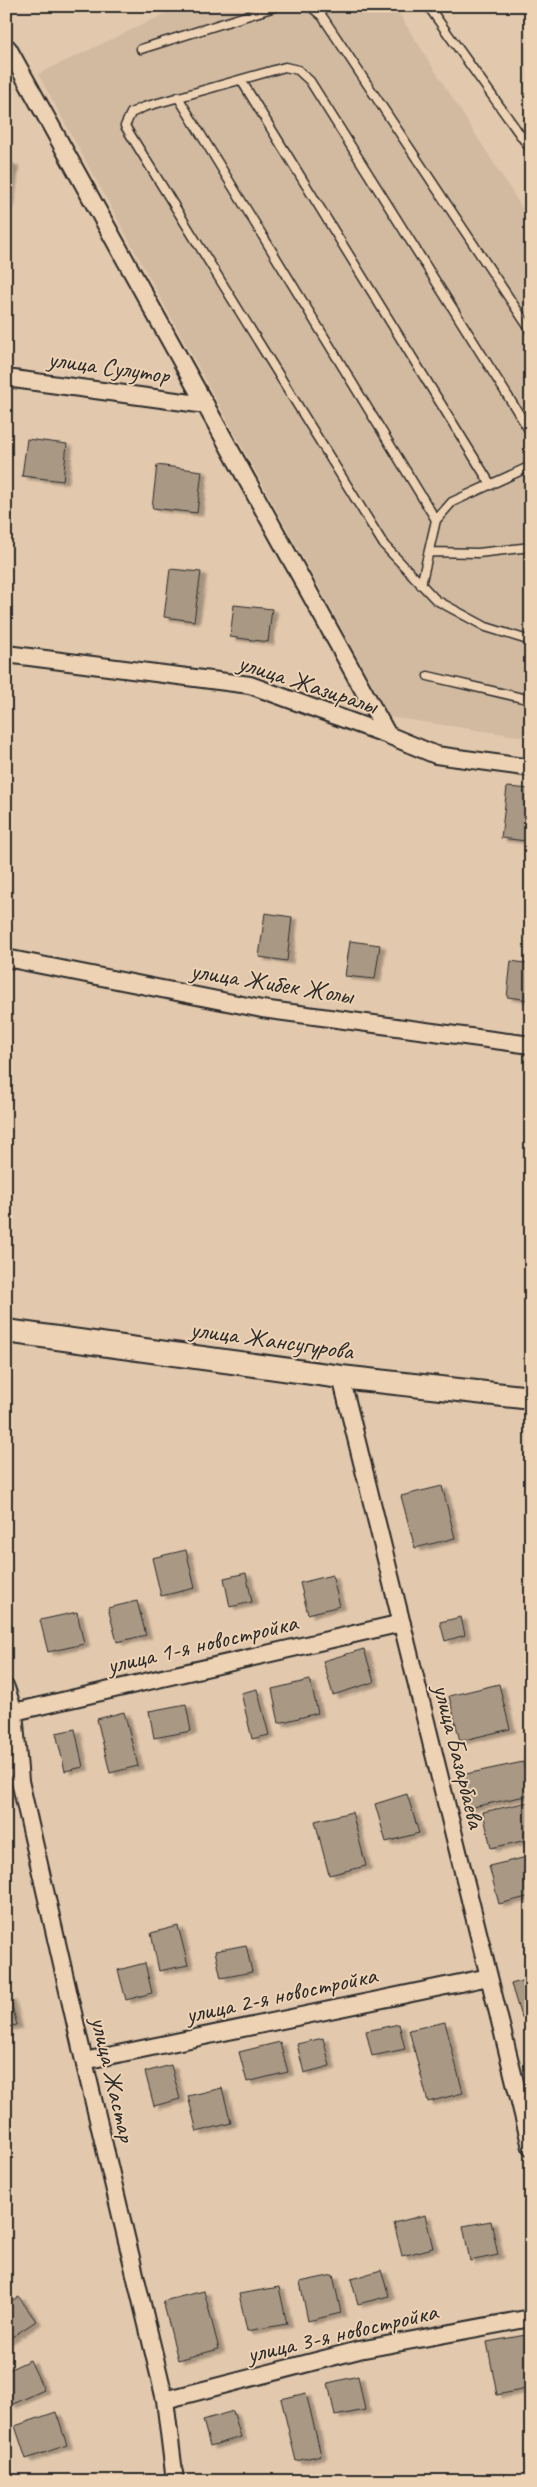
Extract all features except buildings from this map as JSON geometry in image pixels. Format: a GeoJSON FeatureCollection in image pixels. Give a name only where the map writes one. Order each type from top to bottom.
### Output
{"type":"FeatureCollection","features":[{"type":"Feature","properties":{"kind":"main road","name":"улица Жансугурова"},"geometry":{"type":"LineString","coordinates":[[6,1331],[341,1376],[531,1398]]}},
{"type":"Feature","properties":{"kind":"street"},"geometry":{"type":"LineString","coordinates":[[8,48],[388,735]]}},
{"type":"Feature","properties":{"kind":"street","name":"улица Сулутор"},"geometry":{"type":"LineString","coordinates":[[6,378],[206,405]]}},
{"type":"Feature","properties":{"kind":"street","name":"улица Жазиралы"},"geometry":{"type":"LineString","coordinates":[[6,654],[250,685],[388,735],[436,755],[531,768]]}},
{"type":"Feature","properties":{"kind":"street","name":"улица Жибек Жолы"},"geometry":{"type":"LineString","coordinates":[[6,958],[262,1009],[531,1045]]}},
{"type":"Feature","properties":{"kind":"street","name":"улица Базарбаева"},"geometry":{"type":"LineString","coordinates":[[341,1376],[531,2147]]}},
{"type":"Feature","properties":{"kind":"street","name":"улица 1-я новостройка"},"geometry":{"type":"LineString","coordinates":[[14,1712],[402,1623]]}},
{"type":"Feature","properties":{"kind":"street","name":"улица Жастар"},"geometry":{"type":"LineString","coordinates":[[6,1688],[14,1712],[20,1781],[84,2061],[165,2400],[175,2481]]}},
{"type":"Feature","properties":{"kind":"street","name":"улица 2-я новостройка"},"geometry":{"type":"LineString","coordinates":[[84,2061],[489,1977]]}},
{"type":"Feature","properties":{"kind":"street","name":"улица 3-я новостройка"},"geometry":{"type":"LineString","coordinates":[[165,2400],[359,2350],[531,2318]]}},
{"type":"Feature","properties":{"kind":"lane"},"geometry":{"type":"LineString","coordinates":[[141,49],[278,6]]}},
{"type":"Feature","properties":{"kind":"lane"},"geometry":{"type":"LineString","coordinates":[[310,6],[322,16],[531,331]]}},
{"type":"Feature","properties":{"kind":"lane"},"geometry":{"type":"LineString","coordinates":[[428,6],[531,150]]}},
{"type":"Feature","properties":{"kind":"lane"},"geometry":{"type":"LineString","coordinates":[[531,433],[310,81],[298,70],[285,68],[144,107],[131,114],[125,126],[384,545],[436,600],[486,627],[531,641]]}},
{"type":"Feature","properties":{"kind":"lane"},"geometry":{"type":"LineString","coordinates":[[241,80],[491,485]]}},
{"type":"Feature","properties":{"kind":"lane"},"geometry":{"type":"LineString","coordinates":[[178,97],[436,520]]}},
{"type":"Feature","properties":{"kind":"lane"},"geometry":{"type":"LineString","coordinates":[[421,585],[436,520],[452,502],[531,466]]}},
{"type":"Feature","properties":{"kind":"lane"},"geometry":{"type":"LineString","coordinates":[[429,552],[478,553],[531,547]]}},
{"type":"Feature","properties":{"kind":"lane"},"geometry":{"type":"LineString","coordinates":[[428,676],[531,700]]}},
{"type":"Feature","properties":{"kind":"shaded area"},"geometry":{"type":"Polygon","coordinates":[[[182,6],[394,6],[531,222],[531,738],[390,717],[38,74],[182,6]]]}}]}
